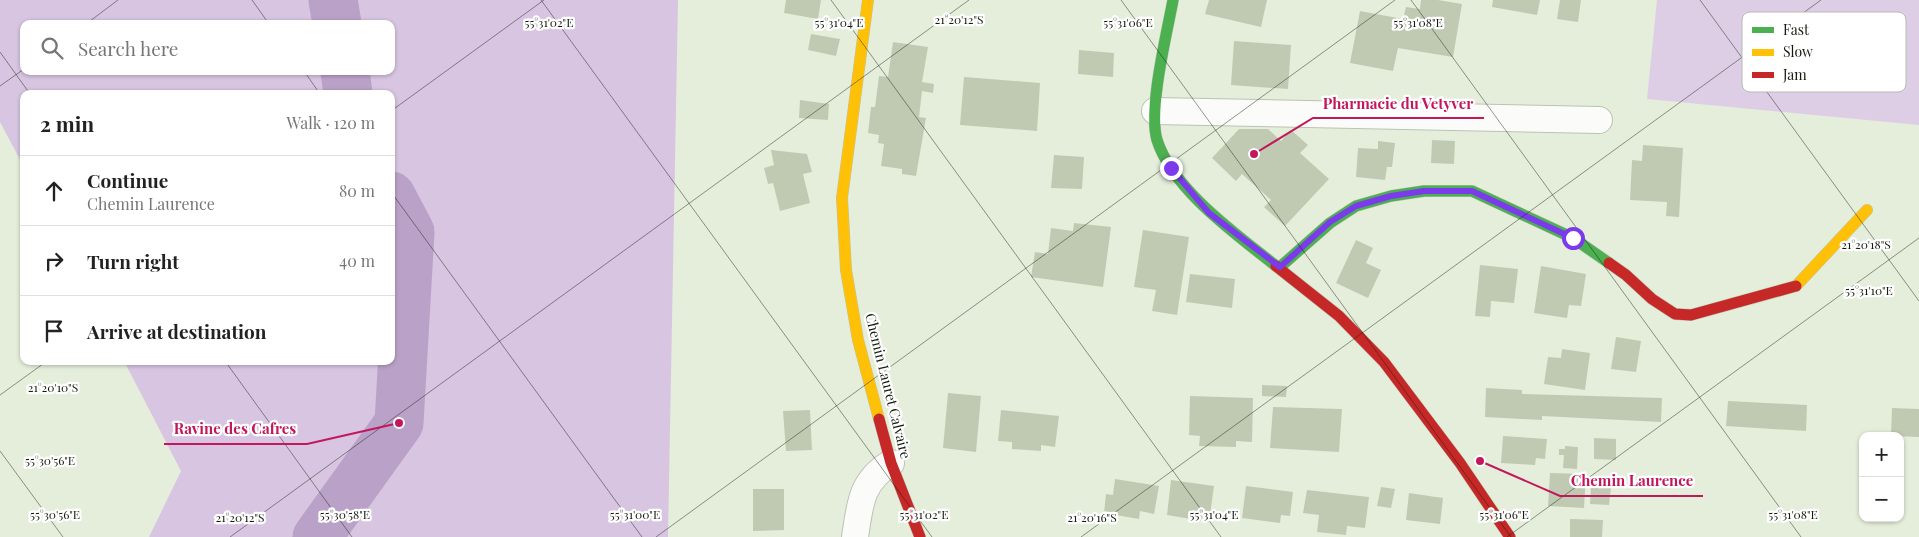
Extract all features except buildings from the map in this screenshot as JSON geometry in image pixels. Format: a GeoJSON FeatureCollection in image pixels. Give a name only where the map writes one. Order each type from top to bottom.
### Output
{"type":"FeatureCollection","features":[{"type":"Feature","properties":{"kind":"street","name":"Chemin Lauret Calvaire"},"geometry":{"type":"LineString","coordinates":[[868,0],[842,198],[846,270],[858,340],[891,463],[920,537]]}},
{"type":"Feature","properties":{"kind":"street"},"geometry":{"type":"LineString","coordinates":[[1173,0],[1160,72],[1156,111],[1157,138],[1171,168],[1209,213],[1280,267],[1339,316],[1384,362],[1460,463],[1510,537]]}},
{"type":"Feature","properties":{"kind":"street"},"geometry":{"type":"LineString","coordinates":[[1156,111],[1599,120]]}},
{"type":"Feature","properties":{"kind":"street"},"geometry":{"type":"LineString","coordinates":[[1280,267],[1330,222],[1356,206],[1391,196],[1424,191],[1472,191],[1573,238],[1626,275],[1652,299],[1675,314],[1691,315],[1797,286],[1867,210]]}},
{"type":"Feature","properties":{"kind":"street"},"geometry":{"type":"LineString","coordinates":[[855,537],[859,508],[867,484],[878,471],[891,463]]}},
{"type":"Feature","properties":{"kind":"shaded area"},"geometry":{"type":"Polygon","coordinates":[[[0,0],[678,0],[668,537],[149,537],[181,471],[126,365],[395,365],[395,90],[20,90],[20,160],[0,122],[0,0]]]}},
{"type":"Feature","properties":{"kind":"shaded area"},"geometry":{"type":"Polygon","coordinates":[[[1657,0],[1919,0],[1919,125],[1647,99],[1657,0]]]}},
{"type":"Feature","properties":{"kind":"waterway"},"geometry":{"type":"LineString","coordinates":[[333,0],[336,20]]}},
{"type":"Feature","properties":{"kind":"waterway"},"geometry":{"type":"LineString","coordinates":[[346,75],[347,90]]}},
{"type":"Feature","properties":{"kind":"waterway"},"geometry":{"type":"LineString","coordinates":[[317,537],[399,423],[410,232],[395,204]]}},
{"type":"Feature","properties":{"kind":"traffic: fast"},"geometry":{"type":"LineString","coordinates":[[1173,0],[1157,91],[1155,110],[1157,140],[1165,158],[1177,176],[1207,210],[1276,266]]}},
{"type":"Feature","properties":{"kind":"traffic: fast"},"geometry":{"type":"LineString","coordinates":[[1280,267],[1330,223],[1356,206],[1391,196],[1424,191],[1472,191],[1573,238],[1609,263]]}},
{"type":"Feature","properties":{"kind":"traffic: slow"},"geometry":{"type":"LineString","coordinates":[[868,0],[842,198],[846,270],[858,340],[879,419]]}},
{"type":"Feature","properties":{"kind":"traffic: slow"},"geometry":{"type":"LineString","coordinates":[[1796,286],[1867,210]]}},
{"type":"Feature","properties":{"kind":"traffic: jam"},"geometry":{"type":"LineString","coordinates":[[1609,263],[1626,275],[1652,299],[1675,314],[1691,315],[1796,286]]}},
{"type":"Feature","properties":{"kind":"traffic: jam"},"geometry":{"type":"LineString","coordinates":[[1276,266],[1339,316],[1384,362],[1460,463],[1510,537]]}},
{"type":"Feature","properties":{"kind":"traffic: jam"},"geometry":{"type":"LineString","coordinates":[[879,419],[891,463],[920,537]]}},
{"type":"Feature","properties":{"kind":"place","name":"Pharmacie du Vetyver"},"geometry":{"type":"Point","coordinates":[1254,154]}},
{"type":"Feature","properties":{"kind":"place","name":"Ravine des Cafres"},"geometry":{"type":"Point","coordinates":[399,423]}},
{"type":"Feature","properties":{"kind":"place","name":"Chemin Laurence"},"geometry":{"type":"Point","coordinates":[1480,461]}},
{"type":"Feature","properties":{"kind":"route"},"geometry":{"type":"LineString","coordinates":[[1171,168],[1209,213],[1280,267],[1330,222],[1356,206],[1391,196],[1424,191],[1472,191],[1573,238]]}}]}
